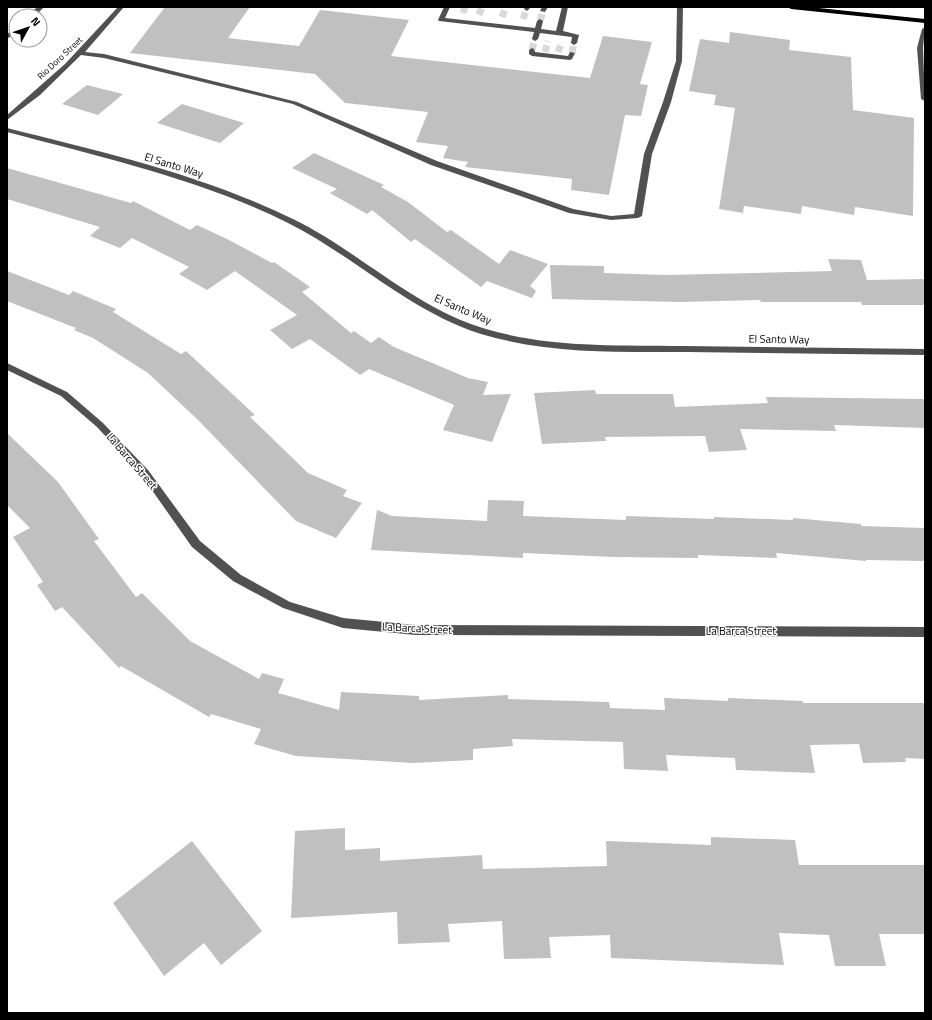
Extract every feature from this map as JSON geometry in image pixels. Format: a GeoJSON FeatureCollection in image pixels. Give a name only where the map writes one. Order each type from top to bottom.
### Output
{"type":"FeatureCollection","features":[{"type":"Feature","properties":{"kind":"main road"},"geometry":{"type":"LineString","coordinates":[[791,7],[925,21]]}},
{"type":"Feature","properties":{"kind":"street","name":"Rio Doro Street"},"geometry":{"type":"LineString","coordinates":[[7,118],[20,108],[79,53],[121,7]]}},
{"type":"Feature","properties":{"kind":"street"},"geometry":{"type":"LineString","coordinates":[[447,7],[441,20],[576,35],[574,43]]}},
{"type":"Feature","properties":{"kind":"street"},"geometry":{"type":"LineString","coordinates":[[562,42],[563,7]]}},
{"type":"Feature","properties":{"kind":"street"},"geometry":{"type":"LineString","coordinates":[[79,53],[104,56],[145,65],[294,102],[434,163],[572,211],[610,218],[638,216],[648,154],[667,102],[679,61],[680,7]]}},
{"type":"Feature","properties":{"kind":"street"},"geometry":{"type":"LineString","coordinates":[[459,22],[463,13]]}},
{"type":"Feature","properties":{"kind":"street"},"geometry":{"type":"LineString","coordinates":[[476,24],[479,15]]}},
{"type":"Feature","properties":{"kind":"street"},"geometry":{"type":"LineString","coordinates":[[499,26],[502,17]]}},
{"type":"Feature","properties":{"kind":"street"},"geometry":{"type":"LineString","coordinates":[[520,29],[523,19]]}},
{"type":"Feature","properties":{"kind":"street"},"geometry":{"type":"LineString","coordinates":[[535,39],[540,20]]}},
{"type":"Feature","properties":{"kind":"street"},"geometry":{"type":"LineString","coordinates":[[925,29],[920,48],[925,99]]}},
{"type":"Feature","properties":{"kind":"street"},"geometry":{"type":"LineString","coordinates":[[548,41],[551,32]]}},
{"type":"Feature","properties":{"kind":"street"},"geometry":{"type":"LineString","coordinates":[[532,50],[532,54],[558,54],[570,58],[572,53]]}},
{"type":"Feature","properties":{"kind":"street","name":"El Santo Way"},"geometry":{"type":"LineString","coordinates":[[7,130],[185,178],[230,195],[290,221],[347,253],[432,310],[480,330],[506,337],[552,345],[581,348],[925,352]]}},
{"type":"Feature","properties":{"kind":"street","name":"La Barca Street"},"geometry":{"type":"LineString","coordinates":[[7,366],[64,394],[100,425],[145,473],[196,544],[237,578],[287,605],[343,623],[416,630],[925,632]]}},
{"type":"Feature","properties":{"kind":"building"},"geometry":{"type":"Polygon","coordinates":[[[165,7],[250,7],[228,38],[299,46],[320,10],[409,20],[391,56],[590,78],[603,36],[652,42],[640,84],[648,85],[641,116],[625,115],[609,195],[571,190],[572,179],[465,167],[468,162],[443,158],[448,146],[416,142],[428,112],[345,103],[315,74],[130,53],[165,7]]]}},
{"type":"Feature","properties":{"kind":"building"},"geometry":{"type":"Polygon","coordinates":[[[730,32],[790,40],[789,50],[851,57],[853,110],[914,118],[913,216],[855,207],[854,215],[802,206],[801,214],[744,206],[743,213],[719,209],[735,108],[714,105],[716,95],[689,91],[700,39],[729,43],[730,32]]]}},
{"type":"Feature","properties":{"kind":"building"},"geometry":{"type":"Polygon","coordinates":[[[87,85],[123,94],[98,115],[62,104],[87,85]]]}},
{"type":"Feature","properties":{"kind":"building"},"geometry":{"type":"Polygon","coordinates":[[[182,104],[244,123],[220,143],[157,123],[182,104]]]}},
{"type":"Feature","properties":{"kind":"building"},"geometry":{"type":"Polygon","coordinates":[[[314,153],[384,185],[381,187],[408,202],[447,232],[451,230],[499,264],[510,250],[548,264],[530,286],[536,291],[532,298],[487,281],[481,287],[415,239],[411,242],[372,210],[367,214],[330,193],[337,189],[292,168],[314,153]]]}},
{"type":"Feature","properties":{"kind":"building"},"geometry":{"type":"Polygon","coordinates":[[[7,168],[131,203],[133,201],[190,230],[197,225],[272,263],[274,262],[310,287],[302,292],[351,333],[354,331],[371,343],[379,337],[394,347],[468,378],[488,382],[483,395],[511,394],[492,442],[443,430],[454,405],[369,369],[360,375],[310,339],[292,349],[270,330],[297,315],[235,271],[207,290],[179,274],[189,267],[132,238],[120,248],[90,236],[100,227],[7,199],[7,168]]]}},
{"type":"Feature","properties":{"kind":"building"},"geometry":{"type":"Polygon","coordinates":[[[828,259],[861,260],[867,280],[925,279],[925,305],[862,305],[861,302],[761,302],[760,300],[680,302],[552,299],[550,265],[604,266],[604,273],[666,275],[832,271],[828,259]]]}},
{"type":"Feature","properties":{"kind":"building"},"geometry":{"type":"Polygon","coordinates":[[[7,271],[69,295],[73,291],[116,309],[113,312],[181,354],[186,351],[255,415],[250,417],[308,473],[347,490],[343,496],[362,503],[336,538],[296,521],[198,420],[148,373],[93,338],[74,330],[76,328],[7,301],[7,271]]]}},
{"type":"Feature","properties":{"kind":"building"},"geometry":{"type":"Polygon","coordinates":[[[595,390],[596,394],[673,394],[675,407],[768,403],[766,397],[925,399],[925,428],[834,425],[836,431],[740,429],[747,450],[709,452],[705,436],[605,437],[606,441],[542,444],[534,393],[595,390]]]}},
{"type":"Feature","properties":{"kind":"building"},"geometry":{"type":"Polygon","coordinates":[[[7,433],[58,482],[99,539],[94,541],[136,597],[142,593],[190,641],[259,679],[262,673],[284,679],[278,693],[339,710],[341,692],[419,696],[419,700],[508,695],[508,699],[609,702],[610,708],[665,710],[664,698],[728,701],[728,698],[803,701],[803,703],[925,703],[925,759],[905,758],[906,762],[863,763],[859,744],[810,745],[815,773],[736,770],[735,758],[666,755],[668,771],[624,769],[623,742],[512,739],[513,746],[473,749],[473,760],[413,763],[296,756],[254,744],[261,729],[211,714],[209,717],[121,666],[119,668],[62,607],[55,611],[37,585],[43,582],[13,537],[30,528],[7,505],[7,433]]]}},
{"type":"Feature","properties":{"kind":"building"},"geometry":{"type":"Polygon","coordinates":[[[488,500],[524,501],[523,516],[626,520],[626,516],[793,520],[793,518],[861,524],[861,526],[925,528],[925,561],[866,561],[776,553],[777,558],[698,555],[698,558],[613,557],[523,553],[523,558],[371,550],[377,510],[392,516],[487,521],[488,500]]]}},
{"type":"Feature","properties":{"kind":"building"},"geometry":{"type":"Polygon","coordinates":[[[345,828],[345,850],[380,848],[380,861],[482,855],[483,869],[607,866],[606,841],[711,845],[711,837],[795,840],[799,865],[925,865],[925,934],[879,934],[886,966],[835,966],[829,935],[779,933],[784,965],[611,958],[610,935],[549,937],[551,958],[504,959],[502,921],[448,924],[450,942],[398,944],[397,912],[291,918],[295,831],[345,828]]]}},
{"type":"Feature","properties":{"kind":"building"},"geometry":{"type":"Polygon","coordinates":[[[192,841],[262,931],[221,965],[204,943],[164,976],[113,903],[192,841]]]}},
{"type":"Feature","properties":{"kind":"tunnel"},"geometry":{"type":"LineString","coordinates":[[463,13],[465,7]]}},
{"type":"Feature","properties":{"kind":"tunnel"},"geometry":{"type":"LineString","coordinates":[[479,15],[482,7]]}},
{"type":"Feature","properties":{"kind":"tunnel"},"geometry":{"type":"LineString","coordinates":[[502,17],[506,7]]}},
{"type":"Feature","properties":{"kind":"tunnel"},"geometry":{"type":"LineString","coordinates":[[523,19],[527,9]]}},
{"type":"Feature","properties":{"kind":"tunnel"},"geometry":{"type":"LineString","coordinates":[[540,21],[543,11]]}},
{"type":"Feature","properties":{"kind":"tunnel"},"geometry":{"type":"LineString","coordinates":[[532,50],[535,39]]}},
{"type":"Feature","properties":{"kind":"tunnel"},"geometry":{"type":"LineString","coordinates":[[545,52],[548,41]]}},
{"type":"Feature","properties":{"kind":"tunnel"},"geometry":{"type":"LineString","coordinates":[[558,52],[562,42]]}},
{"type":"Feature","properties":{"kind":"tunnel"},"geometry":{"type":"LineString","coordinates":[[572,53],[574,43]]}}]}
